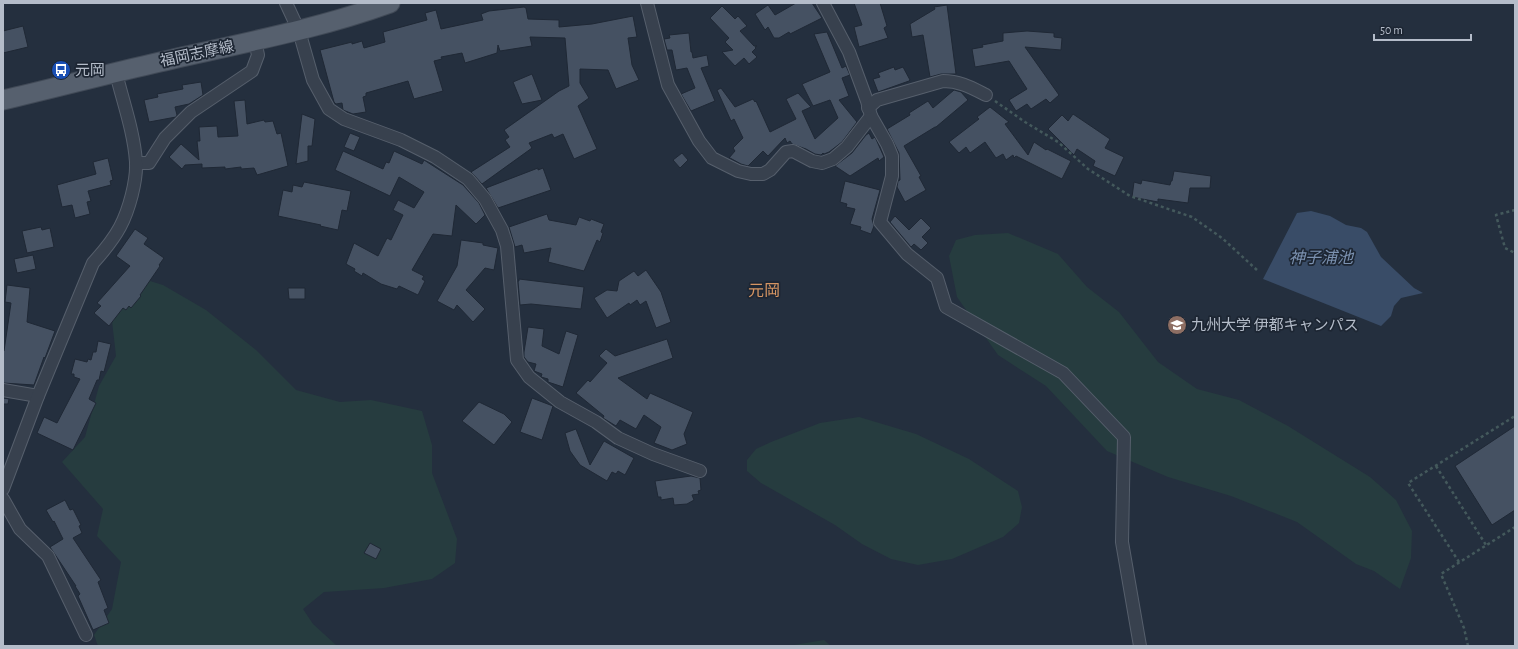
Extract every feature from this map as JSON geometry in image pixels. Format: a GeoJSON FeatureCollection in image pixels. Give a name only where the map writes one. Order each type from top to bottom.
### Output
{"type":"FeatureCollection","features":[{"type":"Feature","properties":{"kind":"main road","name":"福岡志摩線"},"geometry":{"type":"LineString","coordinates":[[3,100],[300,31],[390,3]]}},
{"type":"Feature","properties":{"kind":"street"},"geometry":{"type":"LineString","coordinates":[[286,3],[300,31],[313,80],[329,109],[344,119],[401,140],[435,158],[468,179],[485,199],[502,230],[507,246],[517,360],[529,377],[560,402],[596,422],[618,438],[653,454],[700,471]]}},
{"type":"Feature","properties":{"kind":"street"},"geometry":{"type":"LineString","coordinates":[[647,3],[668,86],[699,141],[712,158],[738,171],[751,174],[763,174],[770,170],[786,152],[793,151],[812,162],[822,163],[833,159],[847,147],[878,100],[943,81],[953,81],[968,85],[986,95]]}},
{"type":"Feature","properties":{"kind":"street"},"geometry":{"type":"LineString","coordinates":[[823,3],[849,52],[870,112],[892,156],[892,176],[880,222],[907,254],[937,278],[946,307],[1063,373],[1124,437],[1122,542],[1140,646]]}},
{"type":"Feature","properties":{"kind":"street"},"geometry":{"type":"LineString","coordinates":[[136,163],[149,163],[166,138],[191,112],[252,71],[258,55],[255,41]]}},
{"type":"Feature","properties":{"kind":"street"},"geometry":{"type":"LineString","coordinates":[[3,489],[38,396],[93,263],[106,248],[121,226],[135,183],[136,163],[132,134],[116,73]]}},
{"type":"Feature","properties":{"kind":"street"},"geometry":{"type":"LineString","coordinates":[[3,390],[38,396]]}},
{"type":"Feature","properties":{"kind":"street"},"geometry":{"type":"LineString","coordinates":[[3,499],[20,529],[48,556],[86,635]]}},
{"type":"Feature","properties":{"kind":"path"},"geometry":{"type":"LineString","coordinates":[[986,95],[1025,122],[1058,142],[1088,169],[1130,196],[1192,217],[1222,238],[1258,271]]}},
{"type":"Feature","properties":{"kind":"path"},"geometry":{"type":"LineString","coordinates":[[1515,210],[1496,216],[1505,248],[1515,253]]}},
{"type":"Feature","properties":{"kind":"path"},"geometry":{"type":"LineString","coordinates":[[1459,562],[1408,483],[1515,416]]}},
{"type":"Feature","properties":{"kind":"path"},"geometry":{"type":"LineString","coordinates":[[1436,466],[1486,545]]}},
{"type":"Feature","properties":{"kind":"path"},"geometry":{"type":"LineString","coordinates":[[1468,646],[1464,628],[1441,574],[1515,527]]}},
{"type":"Feature","properties":{"kind":"green space"},"geometry":{"type":"Polygon","coordinates":[[[1008,233],[1058,254],[1087,287],[1119,312],[1158,362],[1197,389],[1239,400],[1288,426],[1370,477],[1396,500],[1412,531],[1411,558],[1400,589],[1374,571],[1356,564],[1297,522],[1231,496],[1168,477],[1107,451],[1046,386],[998,355],[957,297],[949,256],[956,240],[975,235],[1008,233]]]}},
{"type":"Feature","properties":{"kind":"green space"},"geometry":{"type":"Polygon","coordinates":[[[140,278],[163,285],[206,310],[256,350],[296,390],[340,402],[371,400],[422,411],[432,445],[432,473],[457,539],[455,563],[432,579],[384,588],[324,592],[303,609],[313,624],[336,645],[340,646],[98,646],[94,635],[112,609],[121,562],[97,536],[103,509],[62,462],[85,437],[99,386],[116,356],[112,321],[140,278]]]}},
{"type":"Feature","properties":{"kind":"green space"},"geometry":{"type":"Polygon","coordinates":[[[859,417],[916,434],[969,459],[1018,491],[1022,507],[1019,523],[1003,537],[952,559],[918,565],[891,559],[862,544],[835,525],[761,483],[747,471],[747,460],[756,449],[820,423],[859,417]]]}},
{"type":"Feature","properties":{"kind":"green space"},"geometry":{"type":"Polygon","coordinates":[[[824,640],[831,646],[791,646],[794,645],[824,640]]]}},
{"type":"Feature","properties":{"kind":"water","name":"神子浦池"},"geometry":{"type":"Polygon","coordinates":[[[1311,211],[1330,216],[1346,225],[1361,228],[1367,232],[1381,257],[1414,288],[1423,293],[1401,298],[1394,306],[1391,316],[1381,326],[1263,279],[1297,213],[1311,211]]]}},
{"type":"Feature","properties":{"kind":"building"},"geometry":{"type":"Polygon","coordinates":[[[796,3],[812,3],[822,18],[790,34],[789,32],[779,38],[774,38],[768,27],[765,30],[755,14],[768,5],[775,15],[796,3]]]}},
{"type":"Feature","properties":{"kind":"building"},"geometry":{"type":"Polygon","coordinates":[[[854,3],[880,3],[887,26],[884,28],[888,38],[859,47],[854,27],[862,25],[854,3]]]}},
{"type":"Feature","properties":{"kind":"building"},"geometry":{"type":"Polygon","coordinates":[[[947,5],[956,74],[941,74],[930,77],[923,35],[912,37],[910,24],[935,9],[934,7],[947,5]]]}},
{"type":"Feature","properties":{"kind":"building"},"geometry":{"type":"Polygon","coordinates":[[[722,6],[735,19],[738,16],[747,26],[740,31],[754,46],[757,46],[752,52],[757,57],[749,64],[744,58],[735,66],[722,52],[733,50],[725,42],[729,38],[710,18],[722,6]]]}},
{"type":"Feature","properties":{"kind":"building"},"geometry":{"type":"Polygon","coordinates":[[[526,8],[528,19],[559,20],[559,27],[592,24],[633,16],[637,37],[628,38],[632,65],[639,80],[616,89],[608,70],[580,69],[580,83],[589,98],[578,106],[597,149],[574,159],[563,134],[554,138],[552,134],[529,143],[532,148],[482,184],[471,172],[510,147],[505,140],[509,137],[504,130],[559,91],[569,86],[565,38],[530,37],[532,46],[500,51],[498,45],[497,53],[465,63],[462,53],[441,57],[442,59],[434,61],[443,91],[414,99],[408,81],[366,93],[366,96],[363,97],[366,112],[353,114],[343,110],[342,103],[336,104],[334,102],[320,50],[352,42],[352,44],[362,41],[364,48],[385,42],[383,32],[427,20],[425,13],[436,10],[441,29],[483,20],[481,14],[489,11],[526,8]]]}},
{"type":"Feature","properties":{"kind":"building"},"geometry":{"type":"Polygon","coordinates":[[[23,26],[28,47],[3,53],[3,31],[23,26]]]}},
{"type":"Feature","properties":{"kind":"building"},"geometry":{"type":"Polygon","coordinates":[[[1027,31],[1054,33],[1054,37],[1062,38],[1061,50],[1025,47],[1059,95],[1050,103],[1046,99],[1031,109],[1027,104],[1016,111],[1009,100],[1027,89],[1009,61],[975,67],[972,49],[983,47],[982,45],[1003,41],[1003,33],[1027,31]]]}},
{"type":"Feature","properties":{"kind":"building"},"geometry":{"type":"Polygon","coordinates":[[[827,32],[842,68],[846,66],[850,75],[842,78],[849,96],[839,100],[857,122],[842,142],[829,152],[821,155],[792,144],[790,141],[787,143],[785,138],[768,156],[763,151],[748,166],[729,158],[735,151],[733,148],[743,138],[734,119],[731,121],[717,90],[721,88],[735,107],[753,99],[755,102],[756,101],[770,132],[796,119],[786,99],[798,93],[811,107],[802,111],[815,139],[838,118],[830,100],[813,106],[802,84],[830,72],[814,34],[827,32]]]}},
{"type":"Feature","properties":{"kind":"building"},"geometry":{"type":"Polygon","coordinates":[[[689,33],[693,58],[707,55],[709,66],[701,68],[715,101],[691,111],[681,94],[695,88],[687,68],[676,70],[672,50],[667,50],[664,39],[670,38],[669,35],[689,33]]]}},
{"type":"Feature","properties":{"kind":"building"},"geometry":{"type":"Polygon","coordinates":[[[894,67],[895,70],[903,67],[910,80],[878,92],[873,79],[880,77],[878,73],[894,67]]]}},
{"type":"Feature","properties":{"kind":"building"},"geometry":{"type":"Polygon","coordinates":[[[532,74],[542,100],[522,104],[513,82],[532,74]]]}},
{"type":"Feature","properties":{"kind":"building"},"geometry":{"type":"Polygon","coordinates":[[[201,82],[203,95],[189,104],[175,107],[176,117],[149,122],[144,100],[158,97],[157,94],[183,89],[182,85],[201,82]]]}},
{"type":"Feature","properties":{"kind":"building"},"geometry":{"type":"Polygon","coordinates":[[[954,90],[961,92],[968,100],[936,127],[904,146],[921,176],[919,177],[926,190],[905,202],[897,187],[898,181],[900,180],[899,153],[887,129],[910,115],[909,113],[928,101],[933,108],[954,90]]]}},
{"type":"Feature","properties":{"kind":"building"},"geometry":{"type":"Polygon","coordinates":[[[245,100],[247,124],[264,120],[265,122],[273,121],[277,134],[281,133],[288,166],[257,175],[254,168],[202,168],[202,164],[185,165],[182,169],[169,157],[181,144],[199,160],[197,141],[200,141],[199,127],[217,126],[218,137],[238,136],[234,101],[245,100]]]}},
{"type":"Feature","properties":{"kind":"building"},"geometry":{"type":"Polygon","coordinates":[[[990,107],[1009,122],[1005,124],[1028,155],[1034,142],[1046,150],[1047,149],[1071,161],[1062,179],[1016,156],[1014,158],[1013,155],[1006,160],[1003,154],[996,158],[985,142],[970,153],[966,147],[959,153],[949,142],[979,119],[977,117],[990,107]]]}},
{"type":"Feature","properties":{"kind":"building"},"geometry":{"type":"Polygon","coordinates":[[[302,114],[315,119],[312,146],[308,146],[308,161],[296,164],[302,114]]]}},
{"type":"Feature","properties":{"kind":"building"},"geometry":{"type":"Polygon","coordinates":[[[1073,114],[1110,139],[1105,148],[1124,157],[1115,176],[1093,166],[1095,161],[1077,149],[1074,155],[1048,129],[1062,115],[1068,121],[1073,114]]]}},
{"type":"Feature","properties":{"kind":"building"},"geometry":{"type":"Polygon","coordinates":[[[350,133],[360,137],[354,151],[344,147],[350,133]]]}},
{"type":"Feature","properties":{"kind":"building"},"geometry":{"type":"Polygon","coordinates":[[[869,133],[872,139],[875,137],[884,157],[879,161],[878,158],[850,176],[835,166],[852,153],[869,133]]]}},
{"type":"Feature","properties":{"kind":"building"},"geometry":{"type":"Polygon","coordinates":[[[343,151],[383,169],[386,162],[389,163],[394,151],[422,164],[424,160],[463,185],[479,203],[485,215],[476,224],[456,205],[452,236],[433,234],[412,270],[424,276],[422,279],[425,281],[418,295],[399,286],[397,289],[381,284],[363,273],[362,276],[354,271],[355,269],[346,264],[354,243],[378,256],[387,238],[391,240],[403,215],[393,210],[398,200],[414,208],[424,192],[399,177],[390,196],[335,170],[343,151]]]}},
{"type":"Feature","properties":{"kind":"building"},"geometry":{"type":"Polygon","coordinates":[[[682,153],[688,160],[680,168],[673,160],[682,153]]]}},
{"type":"Feature","properties":{"kind":"building"},"geometry":{"type":"Polygon","coordinates":[[[108,158],[113,180],[110,181],[111,185],[88,191],[91,201],[87,202],[90,214],[75,218],[72,205],[62,207],[57,185],[96,174],[93,162],[108,158]]]}},
{"type":"Feature","properties":{"kind":"building"},"geometry":{"type":"Polygon","coordinates":[[[538,168],[538,170],[543,168],[551,190],[498,208],[486,188],[538,168]]]}},
{"type":"Feature","properties":{"kind":"building"},"geometry":{"type":"Polygon","coordinates":[[[1174,171],[1211,176],[1210,188],[1190,188],[1188,203],[1158,199],[1158,202],[1132,197],[1134,182],[1141,184],[1142,180],[1170,185],[1174,171]]]}},
{"type":"Feature","properties":{"kind":"building"},"geometry":{"type":"Polygon","coordinates":[[[845,181],[880,190],[872,219],[874,226],[871,234],[860,230],[861,227],[850,224],[855,209],[846,207],[847,204],[840,202],[845,181]]]}},
{"type":"Feature","properties":{"kind":"building"},"geometry":{"type":"Polygon","coordinates":[[[304,182],[351,191],[347,211],[342,210],[338,230],[278,216],[283,190],[292,192],[293,185],[302,187],[304,182]]]}},
{"type":"Feature","properties":{"kind":"building"},"geometry":{"type":"Polygon","coordinates":[[[547,214],[549,220],[576,225],[579,217],[590,221],[591,219],[604,224],[600,242],[597,240],[584,271],[548,262],[551,248],[524,253],[522,245],[515,247],[509,227],[547,214]]]}},
{"type":"Feature","properties":{"kind":"building"},"geometry":{"type":"Polygon","coordinates":[[[895,216],[909,230],[921,218],[931,228],[922,237],[928,243],[921,250],[914,244],[911,247],[890,222],[895,216]]]}},
{"type":"Feature","properties":{"kind":"building"},"geometry":{"type":"Polygon","coordinates":[[[41,227],[42,230],[50,228],[54,247],[27,253],[22,231],[41,227]]]}},
{"type":"Feature","properties":{"kind":"building"},"geometry":{"type":"Polygon","coordinates":[[[135,229],[148,238],[144,244],[164,258],[140,295],[141,296],[131,308],[129,306],[126,310],[123,308],[109,326],[94,313],[101,306],[97,303],[130,266],[116,256],[135,229]]]}},
{"type":"Feature","properties":{"kind":"building"},"geometry":{"type":"Polygon","coordinates":[[[461,240],[483,243],[483,245],[498,248],[494,270],[485,268],[466,290],[485,309],[473,322],[457,305],[454,310],[437,301],[457,266],[461,240]]]}},
{"type":"Feature","properties":{"kind":"building"},"geometry":{"type":"Polygon","coordinates":[[[33,255],[36,269],[17,273],[14,259],[33,255]]]}},
{"type":"Feature","properties":{"kind":"building"},"geometry":{"type":"Polygon","coordinates":[[[646,270],[661,292],[671,322],[656,328],[646,301],[640,305],[637,300],[630,305],[629,303],[607,318],[594,298],[607,290],[617,291],[619,281],[634,271],[638,276],[646,270]]]}},
{"type":"Feature","properties":{"kind":"building"},"geometry":{"type":"Polygon","coordinates":[[[519,279],[584,287],[581,309],[531,304],[520,305],[519,279]]]}},
{"type":"Feature","properties":{"kind":"building"},"geometry":{"type":"Polygon","coordinates":[[[7,285],[30,288],[27,322],[55,331],[34,385],[3,383],[3,351],[11,303],[5,302],[7,285]]]}},
{"type":"Feature","properties":{"kind":"building"},"geometry":{"type":"Polygon","coordinates":[[[288,288],[305,288],[305,299],[289,299],[288,288]]]}},
{"type":"Feature","properties":{"kind":"building"},"geometry":{"type":"Polygon","coordinates":[[[528,327],[544,329],[542,346],[559,354],[566,331],[578,335],[563,387],[548,382],[548,379],[541,377],[542,374],[534,371],[536,364],[528,362],[524,357],[528,327]]]}},
{"type":"Feature","properties":{"kind":"building"},"geometry":{"type":"Polygon","coordinates":[[[667,339],[673,358],[618,378],[647,399],[650,393],[693,412],[684,434],[687,444],[672,450],[654,443],[661,427],[644,415],[636,429],[620,420],[616,426],[603,418],[604,416],[576,393],[588,380],[590,382],[607,363],[599,356],[606,349],[615,356],[667,339]]]}},
{"type":"Feature","properties":{"kind":"building"},"geometry":{"type":"Polygon","coordinates":[[[98,341],[111,344],[104,372],[101,371],[99,380],[97,380],[89,399],[96,403],[73,450],[37,433],[44,417],[57,423],[80,379],[74,377],[74,374],[71,374],[75,359],[87,362],[88,359],[91,360],[93,352],[96,352],[98,341]]]}},
{"type":"Feature","properties":{"kind":"building"},"geometry":{"type":"Polygon","coordinates":[[[3,398],[9,399],[8,404],[3,404],[3,398]]]}},
{"type":"Feature","properties":{"kind":"building"},"geometry":{"type":"Polygon","coordinates":[[[532,398],[553,406],[542,440],[520,432],[532,398]]]}},
{"type":"Feature","properties":{"kind":"building"},"geometry":{"type":"Polygon","coordinates":[[[479,402],[504,414],[512,422],[494,445],[462,421],[479,402]]]}},
{"type":"Feature","properties":{"kind":"building"},"geometry":{"type":"Polygon","coordinates":[[[1515,426],[1515,510],[1492,525],[1455,466],[1515,426]]]}},
{"type":"Feature","properties":{"kind":"building"},"geometry":{"type":"Polygon","coordinates":[[[576,429],[590,465],[604,441],[634,458],[625,475],[618,471],[616,474],[612,472],[607,481],[580,465],[570,451],[565,433],[576,429]]]}},
{"type":"Feature","properties":{"kind":"building"},"geometry":{"type":"Polygon","coordinates":[[[691,476],[700,478],[701,490],[698,491],[699,494],[692,495],[694,500],[687,504],[674,505],[673,498],[661,500],[661,497],[658,497],[655,481],[691,476]]]}},
{"type":"Feature","properties":{"kind":"building"},"geometry":{"type":"Polygon","coordinates":[[[65,500],[70,510],[73,509],[81,525],[79,526],[82,533],[73,538],[101,580],[98,582],[108,608],[104,610],[109,623],[93,630],[78,596],[80,594],[76,586],[50,547],[63,539],[54,521],[53,522],[46,510],[65,500]]]}},
{"type":"Feature","properties":{"kind":"building"},"geometry":{"type":"Polygon","coordinates":[[[370,543],[381,549],[376,559],[364,553],[370,543]]]}},
{"type":"Feature","properties":{"kind":"place","name":"元岡"},"geometry":{"type":"Point","coordinates":[61,70]}},
{"type":"Feature","properties":{"kind":"place","name":"九州大学 伊都キャンパス"},"geometry":{"type":"Point","coordinates":[1177,325]}},
{"type":"Feature","properties":{"kind":"district","name":"元岡"},"geometry":{"type":"Point","coordinates":[764,291]}}]}
